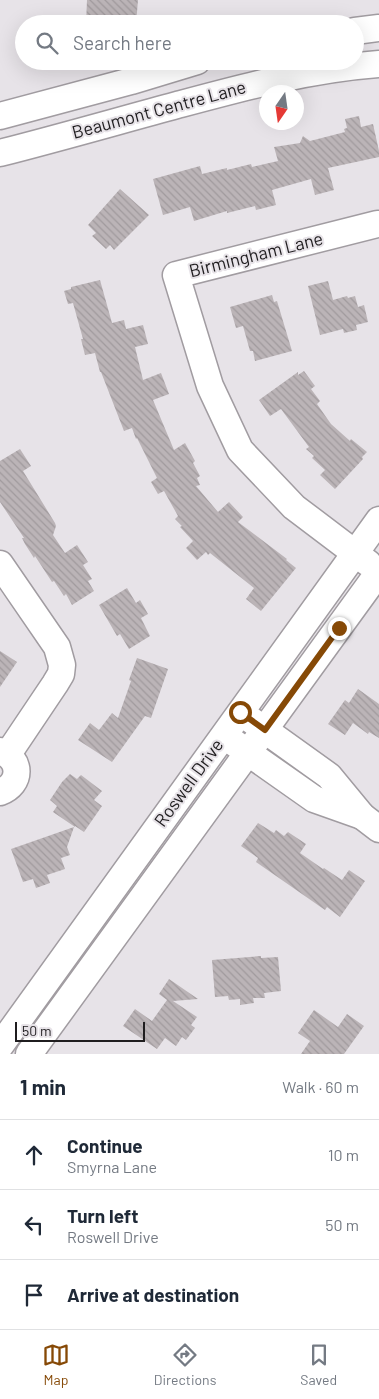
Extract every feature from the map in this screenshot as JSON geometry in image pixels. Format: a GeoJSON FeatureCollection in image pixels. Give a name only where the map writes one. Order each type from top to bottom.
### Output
{"type":"FeatureCollection","features":[{"type":"Feature","properties":{"kind":"street"},"geometry":{"type":"LineString","coordinates":[[364,30],[379,28]]}},
{"type":"Feature","properties":{"kind":"street","name":"Beaumont Centre Lane"},"geometry":{"type":"LineString","coordinates":[[364,65],[379,64]]}},
{"type":"Feature","properties":{"kind":"street","name":"Beaumont Centre Lane"},"geometry":{"type":"LineString","coordinates":[[0,116],[167,70]]}},
{"type":"Feature","properties":{"kind":"street","name":"Beaumont Centre Lane"},"geometry":{"type":"LineString","coordinates":[[0,153],[228,91],[290,76],[327,70]]}},
{"type":"Feature","properties":{"kind":"street","name":"Birmingham Lane"},"geometry":{"type":"LineString","coordinates":[[378,220],[176,275],[210,386],[240,450],[294,507],[379,572]]}},
{"type":"Feature","properties":{"kind":"street","name":"Roswell Drive"},"geometry":{"type":"LineString","coordinates":[[0,1046],[379,520]]}},
{"type":"Feature","properties":{"kind":"street"},"geometry":{"type":"LineString","coordinates":[[0,564],[57,647],[62,665],[61,674],[55,684],[4,753],[15,765],[16,772],[12,784],[0,792]]}},
{"type":"Feature","properties":{"kind":"street","name":"Roswell Drive"},"geometry":{"type":"LineString","coordinates":[[29,1054],[379,572]]}},
{"type":"Feature","properties":{"kind":"street"},"geometry":{"type":"LineString","coordinates":[[240,712],[329,776],[370,822]]}},
{"type":"Feature","properties":{"kind":"street"},"geometry":{"type":"LineString","coordinates":[[224,735],[314,799],[370,822]]}},
{"type":"Feature","properties":{"kind":"building"},"geometry":{"type":"Polygon","coordinates":[[[87,0],[138,0],[137,15],[86,15],[87,0]]]}},
{"type":"Feature","properties":{"kind":"building"},"geometry":{"type":"Polygon","coordinates":[[[359,116],[361,127],[373,124],[379,157],[328,168],[334,190],[315,195],[311,179],[272,190],[276,205],[256,210],[255,206],[227,213],[227,211],[194,221],[190,207],[163,215],[153,179],[200,166],[202,174],[227,168],[227,170],[251,164],[252,167],[278,161],[274,147],[300,143],[303,136],[310,141],[345,132],[344,129],[347,128],[345,119],[359,116]]]}},
{"type":"Feature","properties":{"kind":"building"},"geometry":{"type":"Polygon","coordinates":[[[120,189],[149,215],[114,250],[110,245],[106,249],[92,236],[96,233],[88,225],[120,189]]]}},
{"type":"Feature","properties":{"kind":"building"},"geometry":{"type":"Polygon","coordinates":[[[100,280],[112,323],[124,320],[126,329],[143,325],[148,344],[135,347],[143,380],[161,373],[169,394],[153,400],[174,450],[185,443],[195,461],[193,463],[200,476],[197,478],[200,485],[196,486],[218,512],[229,502],[243,517],[238,522],[296,568],[261,611],[246,599],[254,588],[210,553],[208,555],[206,552],[197,560],[186,548],[193,541],[175,519],[178,516],[164,491],[158,494],[151,482],[157,478],[132,428],[124,431],[100,372],[95,353],[85,355],[81,339],[83,339],[73,303],[68,304],[64,291],[71,289],[71,287],[100,280]]]}},
{"type":"Feature","properties":{"kind":"building"},"geometry":{"type":"Polygon","coordinates":[[[328,281],[333,300],[355,296],[358,307],[364,305],[368,322],[356,325],[357,330],[344,333],[343,329],[320,335],[308,286],[328,281]]]}},
{"type":"Feature","properties":{"kind":"building"},"geometry":{"type":"Polygon","coordinates":[[[272,295],[274,302],[277,301],[292,351],[255,361],[243,326],[236,328],[230,307],[272,295]]]}},
{"type":"Feature","properties":{"kind":"building"},"geometry":{"type":"Polygon","coordinates":[[[304,371],[315,386],[311,389],[320,401],[317,404],[331,424],[350,441],[351,439],[367,452],[362,457],[363,459],[335,489],[320,475],[325,470],[312,458],[314,456],[306,449],[309,447],[281,409],[270,416],[259,400],[298,372],[298,375],[304,371]]]}},
{"type":"Feature","properties":{"kind":"building"},"geometry":{"type":"Polygon","coordinates":[[[20,449],[31,466],[23,471],[55,523],[53,535],[65,553],[77,545],[88,562],[83,565],[92,579],[88,581],[94,591],[72,605],[66,594],[64,596],[35,556],[34,558],[22,538],[24,538],[0,502],[0,461],[20,449]]]}},
{"type":"Feature","properties":{"kind":"building"},"geometry":{"type":"Polygon","coordinates":[[[127,588],[136,603],[140,600],[148,614],[141,618],[150,636],[129,649],[120,634],[117,636],[99,605],[127,588]]]}},
{"type":"Feature","properties":{"kind":"building"},"geometry":{"type":"Polygon","coordinates":[[[0,651],[17,662],[0,687],[0,651]]]}},
{"type":"Feature","properties":{"kind":"building"},"geometry":{"type":"Polygon","coordinates":[[[137,658],[168,669],[151,718],[145,716],[112,762],[78,740],[90,723],[99,730],[112,713],[118,718],[137,658]]]}},
{"type":"Feature","properties":{"kind":"building"},"geometry":{"type":"Polygon","coordinates":[[[358,689],[379,704],[379,738],[369,732],[368,734],[353,723],[345,735],[328,724],[345,700],[349,703],[358,689]]]}},
{"type":"Feature","properties":{"kind":"building"},"geometry":{"type":"Polygon","coordinates":[[[70,774],[77,779],[81,775],[102,791],[94,800],[102,806],[84,832],[53,812],[57,806],[50,800],[70,774]]]}},
{"type":"Feature","properties":{"kind":"building"},"geometry":{"type":"Polygon","coordinates":[[[258,823],[274,833],[276,830],[284,836],[288,832],[306,844],[300,853],[342,880],[349,870],[365,881],[340,917],[327,907],[325,910],[256,862],[258,858],[241,846],[258,823]]]}},
{"type":"Feature","properties":{"kind":"building"},"geometry":{"type":"Polygon","coordinates":[[[74,827],[67,847],[70,855],[61,858],[65,869],[47,875],[50,883],[36,888],[33,879],[23,882],[11,849],[74,827]]]}},
{"type":"Feature","properties":{"kind":"building"},"geometry":{"type":"Polygon","coordinates":[[[261,956],[261,958],[278,957],[281,991],[264,993],[265,998],[253,998],[254,1003],[240,1005],[240,999],[229,1000],[228,996],[215,997],[212,960],[261,956]]]}},
{"type":"Feature","properties":{"kind":"building"},"geometry":{"type":"Polygon","coordinates":[[[169,979],[198,999],[173,1001],[197,1017],[191,1025],[195,1028],[186,1040],[182,1037],[176,1046],[165,1038],[157,1049],[123,1026],[135,1009],[152,1021],[167,1000],[159,994],[169,979]]]}},
{"type":"Feature","properties":{"kind":"building"},"geometry":{"type":"Polygon","coordinates":[[[314,1010],[338,1027],[347,1014],[364,1026],[344,1054],[301,1054],[310,1041],[298,1033],[314,1010]]]}},
{"type":"Feature","properties":{"kind":"route"},"geometry":{"type":"LineString","coordinates":[[240,712],[265,730],[339,628]]}}]}
